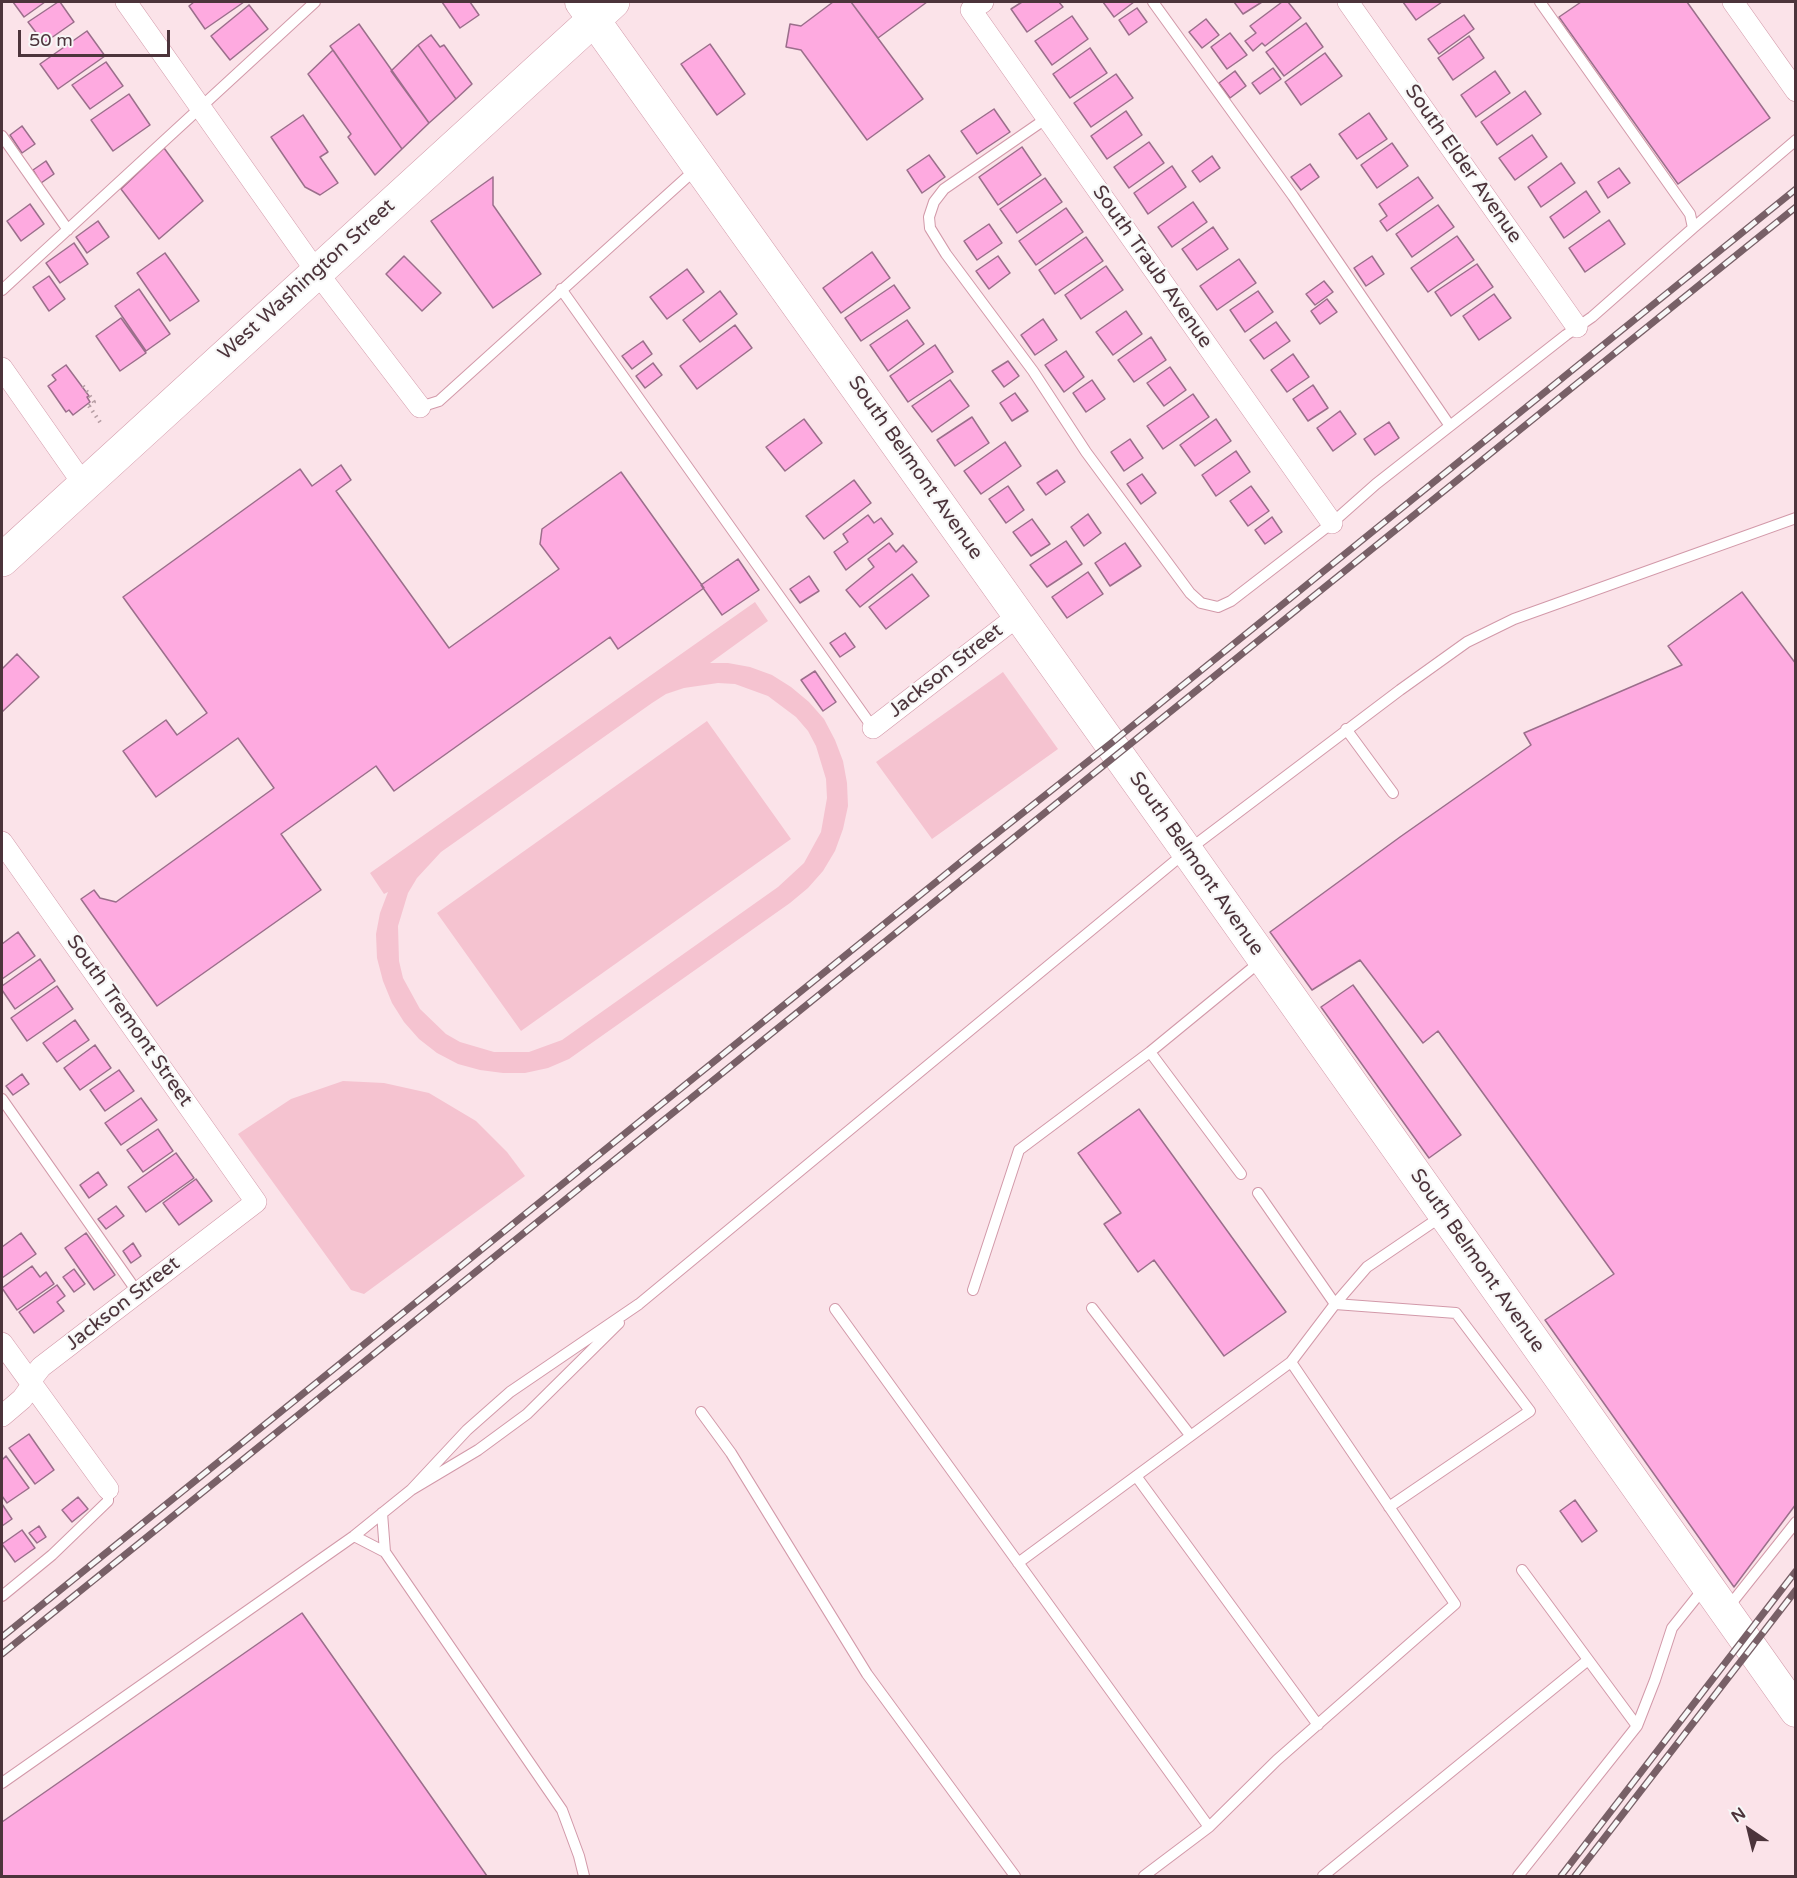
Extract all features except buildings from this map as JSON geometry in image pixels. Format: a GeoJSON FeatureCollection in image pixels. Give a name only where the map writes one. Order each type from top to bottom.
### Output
{"type":"FeatureCollection","features":[{"type":"Feature","properties":{"kind":"main road","name":"South Belmont Avenue"},"geometry":{"type":"LineString","coordinates":[[596,8],[699,166],[1187,850],[1796,1711]]}},
{"type":"Feature","properties":{"kind":"main road","name":"West Washington Street"},"geometry":{"type":"LineString","coordinates":[[2,560],[316,271],[596,8]]}},
{"type":"Feature","properties":{"kind":"street"},"geometry":{"type":"LineString","coordinates":[[126,2],[316,271],[420,407]]}},
{"type":"Feature","properties":{"kind":"street","name":"South Elder Avenue"},"geometry":{"type":"LineString","coordinates":[[1348,2],[1577,327]]}},
{"type":"Feature","properties":{"kind":"street"},"geometry":{"type":"LineString","coordinates":[[1733,2],[1796,91]]}},
{"type":"Feature","properties":{"kind":"street","name":"South Traub Avenue"},"geometry":{"type":"LineString","coordinates":[[977,6],[1047,118],[1332,523]]}},
{"type":"Feature","properties":{"kind":"street"},"geometry":{"type":"LineString","coordinates":[[2,368],[84,485]]}},
{"type":"Feature","properties":{"kind":"street","name":"Jackson Street"},"geometry":{"type":"LineString","coordinates":[[873,728],[1019,615]]}},
{"type":"Feature","properties":{"kind":"street","name":"South Tremont Street"},"geometry":{"type":"LineString","coordinates":[[2,842],[256,1202]]}},
{"type":"Feature","properties":{"kind":"street","name":"Jackson Street"},"geometry":{"type":"LineString","coordinates":[[2,1416],[19,1403],[41,1367],[256,1202]]}},
{"type":"Feature","properties":{"kind":"street"},"geometry":{"type":"LineString","coordinates":[[2,1343],[108,1489]]}},
{"type":"Feature","properties":{"kind":"lane"},"geometry":{"type":"LineString","coordinates":[[2,290],[315,2]]}},
{"type":"Feature","properties":{"kind":"lane"},"geometry":{"type":"LineString","coordinates":[[1153,2],[1293,196],[1450,426]]}},
{"type":"Feature","properties":{"kind":"lane"},"geometry":{"type":"LineString","coordinates":[[1540,2],[1690,214],[1693,228]]}},
{"type":"Feature","properties":{"kind":"lane"},"geometry":{"type":"LineString","coordinates":[[1047,118],[944,189],[934,202],[929,218],[930,228],[946,254],[1033,371],[1086,452],[1190,593],[1201,603],[1218,607],[1231,601],[1332,523],[1376,484],[1577,327],[1796,140]]}},
{"type":"Feature","properties":{"kind":"lane"},"geometry":{"type":"LineString","coordinates":[[2,136],[68,230]]}},
{"type":"Feature","properties":{"kind":"lane"},"geometry":{"type":"LineString","coordinates":[[420,407],[439,400],[699,166]]}},
{"type":"Feature","properties":{"kind":"lane"},"geometry":{"type":"LineString","coordinates":[[561,289],[873,728]]}},
{"type":"Feature","properties":{"kind":"lane"},"geometry":{"type":"LineString","coordinates":[[2,1783],[354,1536],[411,1490],[478,1450],[526,1414],[639,1304],[1187,850],[1346,729],[1467,642],[1514,619],[1796,518]]}},
{"type":"Feature","properties":{"kind":"lane"},"geometry":{"type":"LineString","coordinates":[[1346,729],[1393,793]]}},
{"type":"Feature","properties":{"kind":"lane"},"geometry":{"type":"LineString","coordinates":[[974,1290],[1019,1150],[1150,1052],[1264,959]]}},
{"type":"Feature","properties":{"kind":"lane"},"geometry":{"type":"LineString","coordinates":[[1150,1052],[1241,1174]]}},
{"type":"Feature","properties":{"kind":"lane"},"geometry":{"type":"LineString","coordinates":[[2,1100],[138,1293]]}},
{"type":"Feature","properties":{"kind":"lane"},"geometry":{"type":"LineString","coordinates":[[1258,1193],[1335,1304]]}},
{"type":"Feature","properties":{"kind":"lane"},"geometry":{"type":"LineString","coordinates":[[1018,1563],[1291,1362],[1335,1304],[1367,1268],[1444,1214]]}},
{"type":"Feature","properties":{"kind":"lane"},"geometry":{"type":"LineString","coordinates":[[411,1490],[467,1430],[510,1392],[639,1304]]}},
{"type":"Feature","properties":{"kind":"lane"},"geometry":{"type":"LineString","coordinates":[[1335,1304],[1456,1312],[1530,1411],[1389,1506]]}},
{"type":"Feature","properties":{"kind":"lane"},"geometry":{"type":"LineString","coordinates":[[1092,1308],[1190,1436]]}},
{"type":"Feature","properties":{"kind":"lane"},"geometry":{"type":"LineString","coordinates":[[835,1309],[1209,1827]]}},
{"type":"Feature","properties":{"kind":"lane"},"geometry":{"type":"LineString","coordinates":[[1144,1876],[1209,1827],[1277,1760],[1455,1604],[1291,1362]]}},
{"type":"Feature","properties":{"kind":"lane"},"geometry":{"type":"LineString","coordinates":[[702,1412],[731,1453],[867,1674],[1015,1876]]}},
{"type":"Feature","properties":{"kind":"lane"},"geometry":{"type":"LineString","coordinates":[[1136,1476],[1318,1725]]}},
{"type":"Feature","properties":{"kind":"lane"},"geometry":{"type":"LineString","coordinates":[[2,1596],[52,1555],[108,1501],[108,1489]]}},
{"type":"Feature","properties":{"kind":"lane"},"geometry":{"type":"LineString","coordinates":[[382,1513],[385,1552]]}},
{"type":"Feature","properties":{"kind":"lane"},"geometry":{"type":"LineString","coordinates":[[1518,1876],[1637,1726],[1655,1680],[1671,1628],[1715,1597],[1734,1600],[1796,1522]]}},
{"type":"Feature","properties":{"kind":"lane"},"geometry":{"type":"LineString","coordinates":[[354,1536],[385,1552],[562,1810],[584,1876]]}},
{"type":"Feature","properties":{"kind":"lane"},"geometry":{"type":"LineString","coordinates":[[1522,1570],[1637,1726]]}},
{"type":"Feature","properties":{"kind":"lane"},"geometry":{"type":"LineString","coordinates":[[1323,1876],[1588,1660]]}},
{"type":"Feature","properties":{"kind":"path"},"geometry":{"type":"LineString","coordinates":[[83,386],[94,402],[88,405],[102,425]]}},
{"type":"Feature","properties":{"kind":"shaded area"},"geometry":{"type":"Polygon","coordinates":[[[755,602],[768,621],[710,663],[750,667],[772,675],[791,687],[824,719],[843,761],[848,806],[843,829],[835,851],[823,871],[808,888],[569,1059],[548,1068],[525,1073],[480,1070],[458,1064],[437,1053],[419,1039],[404,1022],[392,1003],[383,981],[377,958],[376,934],[380,913],[388,892],[384,894],[370,873],[755,602]],[[718,683],[684,688],[666,694],[441,852],[417,878],[408,893],[398,926],[399,961],[403,978],[420,1009],[446,1034],[460,1042],[494,1052],[529,1052],[562,1040],[778,887],[804,863],[821,832],[827,798],[826,779],[816,746],[808,731],[796,717],[768,696],[735,684],[718,683]]]}},
{"type":"Feature","properties":{"kind":"shaded area"},"geometry":{"type":"Polygon","coordinates":[[[1003,672],[1058,749],[932,839],[876,762],[1003,672]]]}},
{"type":"Feature","properties":{"kind":"shaded area"},"geometry":{"type":"Polygon","coordinates":[[[707,721],[791,839],[521,1031],[437,913],[707,721]]]}},
{"type":"Feature","properties":{"kind":"shaded area"},"geometry":{"type":"Polygon","coordinates":[[[343,1081],[384,1083],[429,1093],[476,1121],[507,1152],[525,1176],[364,1294],[351,1290],[238,1134],[291,1099],[343,1081]]]}},
{"type":"Feature","properties":{"kind":"railway"},"geometry":{"type":"LineString","coordinates":[[2,1637],[1796,189]]}},
{"type":"Feature","properties":{"kind":"railway"},"geometry":{"type":"LineString","coordinates":[[2,1654],[1796,207]]}},
{"type":"Feature","properties":{"kind":"railway"},"geometry":{"type":"LineString","coordinates":[[1561,1876],[1796,1571]]}},
{"type":"Feature","properties":{"kind":"railway"},"geometry":{"type":"LineString","coordinates":[[1575,1876],[1796,1590]]}}]}
